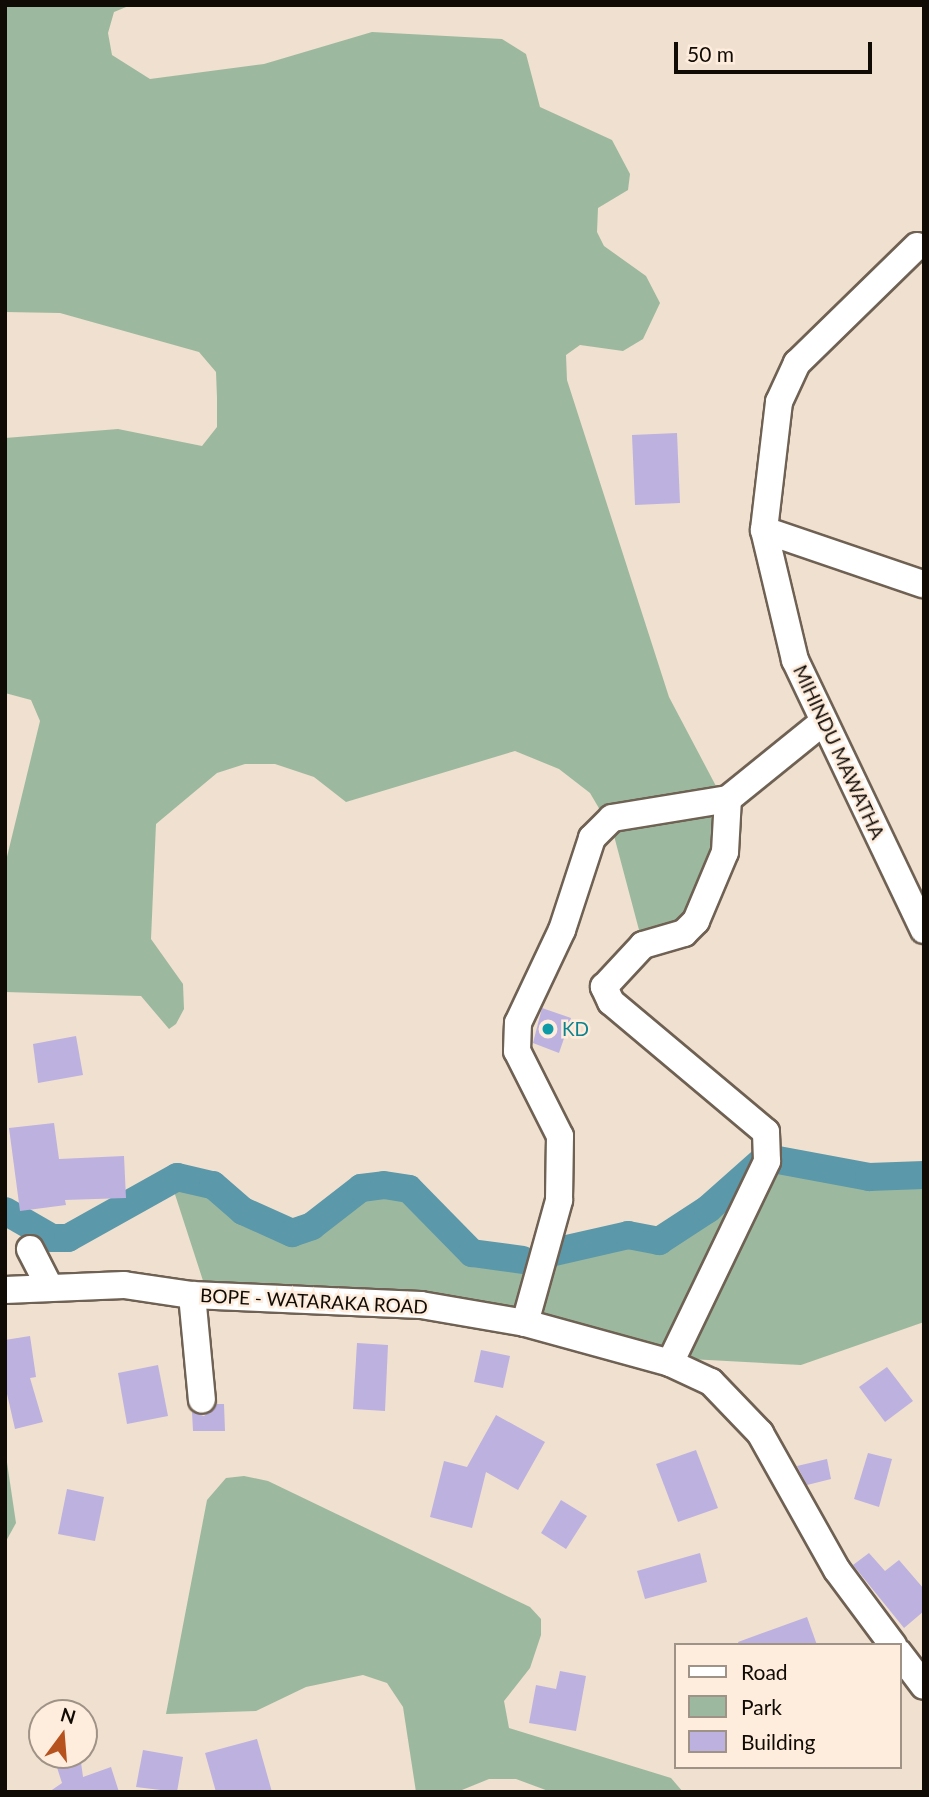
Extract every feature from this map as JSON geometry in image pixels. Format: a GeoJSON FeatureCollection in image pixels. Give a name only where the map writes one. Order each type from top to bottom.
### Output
{"type":"FeatureCollection","features":[{"type":"Feature","properties":{"kind":"street","name":"MIHINDU MAWATHA"},"geometry":{"type":"LineString","coordinates":[[917,246],[797,363],[779,402],[764,530],[795,660],[822,723],[924,930]]}},
{"type":"Feature","properties":{"kind":"street"},"geometry":{"type":"LineString","coordinates":[[764,530],[923,584]]}},
{"type":"Feature","properties":{"kind":"street"},"geometry":{"type":"LineString","coordinates":[[525,1323],[559,1200],[560,1136],[517,1051],[518,1023],[562,930],[592,838],[612,818],[728,799],[822,723]]}},
{"type":"Feature","properties":{"kind":"street"},"geometry":{"type":"LineString","coordinates":[[670,1363],[767,1161],[766,1132],[611,1002],[604,987],[643,945],[684,933],[696,921],[724,852],[728,799]]}},
{"type":"Feature","properties":{"kind":"street"},"geometry":{"type":"LineString","coordinates":[[30,1249],[49,1286]]}},
{"type":"Feature","properties":{"kind":"street","name":"BOPE - WATARAKA ROAD"},"geometry":{"type":"LineString","coordinates":[[5,1290],[49,1286],[124,1285],[192,1295],[421,1305],[525,1323],[670,1363],[711,1382],[760,1433],[837,1570],[892,1643]]}},
{"type":"Feature","properties":{"kind":"street"},"geometry":{"type":"LineString","coordinates":[[192,1295],[202,1400]]}},
{"type":"Feature","properties":{"kind":"street"},"geometry":{"type":"LineString","coordinates":[[901,1656],[924,1686]]}},
{"type":"Feature","properties":{"kind":"green space"},"geometry":{"type":"Polygon","coordinates":[[[5,5],[131,5],[114,12],[108,33],[112,55],[150,79],[264,64],[372,32],[502,39],[526,54],[540,107],[612,140],[630,174],[628,190],[598,208],[597,232],[604,246],[646,276],[660,303],[643,339],[623,351],[580,345],[566,355],[567,380],[669,697],[726,805],[696,921],[643,945],[613,832],[590,793],[559,769],[515,751],[346,802],[314,777],[275,764],[245,764],[217,773],[156,824],[151,939],[183,984],[184,1009],[176,1024],[169,1029],[141,996],[5,992],[5,865],[40,721],[31,700],[5,693],[5,438],[118,429],[202,446],[217,427],[217,398],[216,372],[199,352],[60,313],[5,312],[5,5]]]}},
{"type":"Feature","properties":{"kind":"green space"},"geometry":{"type":"Polygon","coordinates":[[[763,1158],[869,1177],[924,1175],[924,1322],[801,1365],[671,1358],[545,1320],[207,1293],[170,1179],[213,1185],[243,1211],[292,1233],[312,1226],[361,1188],[409,1189],[471,1253],[493,1261],[518,1259],[576,1236],[659,1241],[708,1209],[763,1158]]]}},
{"type":"Feature","properties":{"kind":"green space"},"geometry":{"type":"Polygon","coordinates":[[[5,1449],[16,1523],[5,1543],[5,1449]]]}},
{"type":"Feature","properties":{"kind":"green space"},"geometry":{"type":"Polygon","coordinates":[[[244,1476],[268,1481],[530,1607],[541,1619],[541,1635],[530,1668],[504,1701],[509,1728],[671,1778],[683,1792],[551,1792],[516,1779],[489,1779],[457,1792],[416,1792],[403,1707],[387,1683],[363,1675],[306,1687],[256,1711],[166,1714],[207,1500],[226,1478],[244,1476]]]}},
{"type":"Feature","properties":{"kind":"building"},"geometry":{"type":"Polygon","coordinates":[[[677,433],[680,503],[635,505],[632,435],[677,433]]]}},
{"type":"Feature","properties":{"kind":"building","name":"KD"},"geometry":{"type":"Polygon","coordinates":[[[542,1008],[571,1018],[559,1053],[533,1043],[542,1008]]]}},
{"type":"Feature","properties":{"kind":"building"},"geometry":{"type":"Polygon","coordinates":[[[76,1036],[83,1075],[38,1083],[33,1044],[76,1036]]]}},
{"type":"Feature","properties":{"kind":"building"},"geometry":{"type":"Polygon","coordinates":[[[54,1123],[59,1159],[124,1156],[126,1198],[65,1200],[66,1205],[20,1211],[9,1128],[54,1123]]]}},
{"type":"Feature","properties":{"kind":"building"},"geometry":{"type":"Polygon","coordinates":[[[30,1336],[36,1377],[30,1378],[43,1422],[15,1429],[5,1385],[5,1340],[30,1336]]]}},
{"type":"Feature","properties":{"kind":"building"},"geometry":{"type":"Polygon","coordinates":[[[357,1343],[388,1345],[385,1411],[353,1409],[357,1343]]]}},
{"type":"Feature","properties":{"kind":"building"},"geometry":{"type":"Polygon","coordinates":[[[481,1350],[510,1356],[503,1388],[474,1382],[481,1350]]]}},
{"type":"Feature","properties":{"kind":"building"},"geometry":{"type":"Polygon","coordinates":[[[158,1365],[168,1416],[127,1424],[118,1373],[158,1365]]]}},
{"type":"Feature","properties":{"kind":"building"},"geometry":{"type":"Polygon","coordinates":[[[887,1367],[913,1401],[885,1422],[859,1387],[887,1367]]]}},
{"type":"Feature","properties":{"kind":"building"},"geometry":{"type":"Polygon","coordinates":[[[217,1404],[224,1404],[225,1431],[193,1431],[192,1412],[204,1416],[217,1404]]]}},
{"type":"Feature","properties":{"kind":"building"},"geometry":{"type":"Polygon","coordinates":[[[496,1415],[545,1442],[518,1490],[486,1472],[472,1528],[430,1517],[444,1461],[467,1467],[496,1415]]]}},
{"type":"Feature","properties":{"kind":"building"},"geometry":{"type":"Polygon","coordinates":[[[696,1450],[718,1508],[678,1522],[656,1464],[696,1450]]]}},
{"type":"Feature","properties":{"kind":"building"},"geometry":{"type":"Polygon","coordinates":[[[868,1453],[892,1459],[879,1507],[854,1499],[868,1453]]]}},
{"type":"Feature","properties":{"kind":"building"},"geometry":{"type":"Polygon","coordinates":[[[827,1459],[831,1479],[807,1485],[797,1466],[827,1459]]]}},
{"type":"Feature","properties":{"kind":"building"},"geometry":{"type":"Polygon","coordinates":[[[67,1489],[104,1497],[95,1541],[58,1534],[67,1489]]]}},
{"type":"Feature","properties":{"kind":"building"},"geometry":{"type":"Polygon","coordinates":[[[561,1500],[587,1516],[566,1549],[541,1533],[561,1500]]]}},
{"type":"Feature","properties":{"kind":"building"},"geometry":{"type":"Polygon","coordinates":[[[700,1553],[707,1582],[645,1599],[637,1571],[700,1553]]]}},
{"type":"Feature","properties":{"kind":"building"},"geometry":{"type":"Polygon","coordinates":[[[869,1553],[885,1571],[899,1560],[924,1589],[924,1611],[904,1628],[853,1565],[869,1553]]]}},
{"type":"Feature","properties":{"kind":"building"},"geometry":{"type":"Polygon","coordinates":[[[807,1617],[816,1643],[738,1643],[807,1617]]]}},
{"type":"Feature","properties":{"kind":"building"},"geometry":{"type":"Polygon","coordinates":[[[560,1671],[586,1676],[576,1731],[529,1723],[536,1685],[556,1689],[560,1671]]]}},
{"type":"Feature","properties":{"kind":"building"},"geometry":{"type":"Polygon","coordinates":[[[257,1739],[272,1792],[216,1792],[205,1753],[257,1739]]]}},
{"type":"Feature","properties":{"kind":"building"},"geometry":{"type":"Polygon","coordinates":[[[143,1750],[183,1757],[177,1792],[136,1787],[143,1750]]]}},
{"type":"Feature","properties":{"kind":"building"},"geometry":{"type":"Polygon","coordinates":[[[111,1767],[119,1792],[49,1792],[62,1783],[58,1769],[82,1769],[83,1777],[111,1767]]]}},
{"type":"Feature","properties":{"kind":"waterway"},"geometry":{"type":"LineString","coordinates":[[778,1160],[869,1177],[924,1175]]}},
{"type":"Feature","properties":{"kind":"waterway"},"geometry":{"type":"LineString","coordinates":[[554,1252],[628,1235],[659,1241],[708,1209],[762,1161]]}},
{"type":"Feature","properties":{"kind":"waterway"},"geometry":{"type":"LineString","coordinates":[[5,1211],[52,1238],[68,1238],[177,1177],[213,1185],[243,1211],[292,1233],[312,1226],[361,1188],[384,1185],[409,1189],[472,1253],[523,1260]]}},
{"type":"Feature","properties":{"kind":"place","name":"KD"},"geometry":{"type":"Point","coordinates":[548,1029]}}]}
